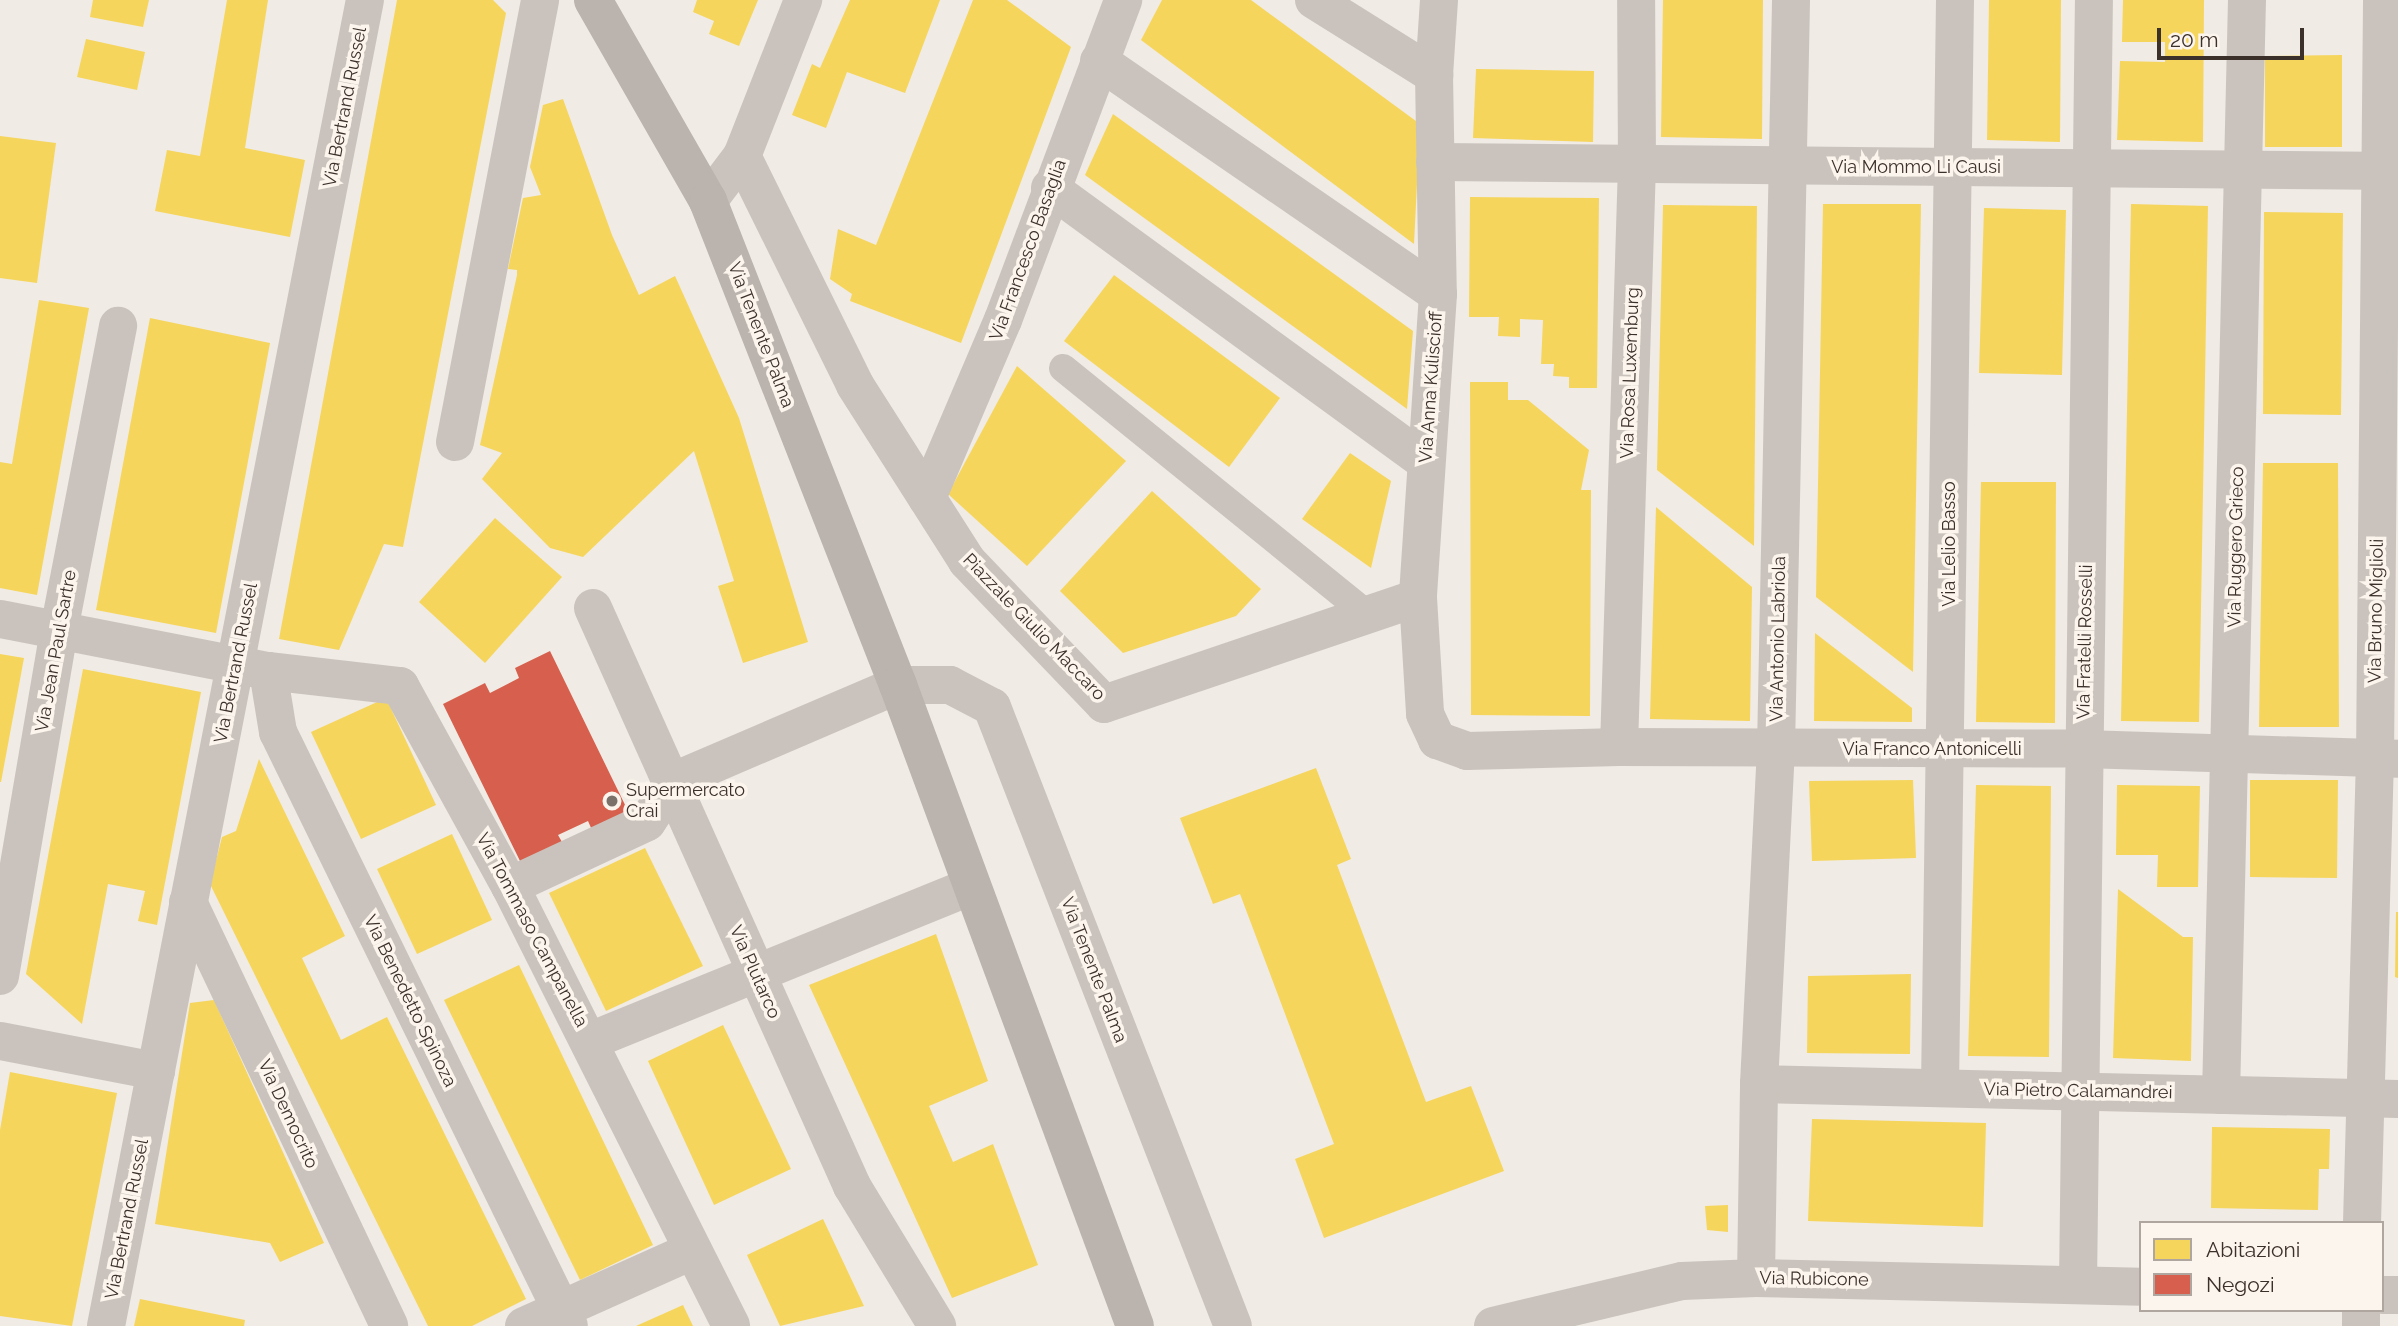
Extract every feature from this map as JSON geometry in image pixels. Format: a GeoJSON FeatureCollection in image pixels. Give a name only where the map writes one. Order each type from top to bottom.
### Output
{"type":"FeatureCollection","features":[{"type":"Feature","properties":{"kind":"main road","name":"Via Tenente Palma"},"geometry":{"type":"LineString","coordinates":[[593,0],[708,201],[898,685],[1135,1326]]}},
{"type":"Feature","properties":{"kind":"street","name":"Via Bertrand Russel"},"geometry":{"type":"LineString","coordinates":[[106,1326],[188,902],[252,668],[365,0]]}},
{"type":"Feature","properties":{"kind":"street"},"geometry":{"type":"LineString","coordinates":[[454,442],[540,0]]}},
{"type":"Feature","properties":{"kind":"street"},"geometry":{"type":"LineString","coordinates":[[708,201],[742,156],[803,0]]}},
{"type":"Feature","properties":{"kind":"street","name":"Via Francesco Basaglia"},"geometry":{"type":"LineString","coordinates":[[927,498],[1003,320],[1050,188],[1123,0]]}},
{"type":"Feature","properties":{"kind":"street","name":"Via Anna Kuliscioff"},"geometry":{"type":"LineString","coordinates":[[1439,0],[1434,75],[1438,294],[1418,598],[1425,713],[1437,740],[1467,751]]}},
{"type":"Feature","properties":{"kind":"street","name":"Via Rosa Luxemburg"},"geometry":{"type":"LineString","coordinates":[[1619,747],[1637,165],[1636,0]]}},
{"type":"Feature","properties":{"kind":"street","name":"Via Antonio Labriola"},"geometry":{"type":"LineString","coordinates":[[1756,1278],[1759,1084],[1776,749],[1791,0]]}},
{"type":"Feature","properties":{"kind":"street","name":"Via Lelio Basso"},"geometry":{"type":"LineString","coordinates":[[1940,1088],[1947,749],[1955,0]]}},
{"type":"Feature","properties":{"kind":"street","name":"Via Fratelli Rosselli"},"geometry":{"type":"LineString","coordinates":[[2078,1285],[2078,1091],[2094,0]]}},
{"type":"Feature","properties":{"kind":"street","name":"Via Ruggero Grieco"},"geometry":{"type":"LineString","coordinates":[[2221,1095],[2232,752],[2247,0]]}},
{"type":"Feature","properties":{"kind":"street","name":"Via Bruno Miglioli"},"geometry":{"type":"LineString","coordinates":[[2362,1221],[2381,1098],[2390,171],[2382,0]]}},
{"type":"Feature","properties":{"kind":"street"},"geometry":{"type":"LineString","coordinates":[[1336,7],[1434,75]]}},
{"type":"Feature","properties":{"kind":"street"},"geometry":{"type":"LineString","coordinates":[[1099,61],[1438,294]]}},
{"type":"Feature","properties":{"kind":"street","name":"Piazzale Giulio Maccaro"},"geometry":{"type":"LineString","coordinates":[[742,156],[855,385],[967,561],[1104,704],[1418,598]]}},
{"type":"Feature","properties":{"kind":"street","name":"Via Mommo Li Causi"},"geometry":{"type":"LineString","coordinates":[[1435,162],[2390,171]]}},
{"type":"Feature","properties":{"kind":"street"},"geometry":{"type":"LineString","coordinates":[[1050,188],[1426,462]]}},
{"type":"Feature","properties":{"kind":"street","name":"Via Jean Paul Sartre"},"geometry":{"type":"LineString","coordinates":[[0,976],[59,630],[118,326]]}},
{"type":"Feature","properties":{"kind":"street","name":"Via Plutarco"},"geometry":{"type":"LineString","coordinates":[[593,608],[674,781],[755,975],[852,1186],[937,1326]]}},
{"type":"Feature","properties":{"kind":"street"},"geometry":{"type":"LineString","coordinates":[[0,619],[252,668]]}},
{"type":"Feature","properties":{"kind":"street","name":"Via Tommaso Campanella"},"geometry":{"type":"LineString","coordinates":[[252,668],[400,686],[510,886],[731,1326]]}},
{"type":"Feature","properties":{"kind":"street","name":"Via Benedetto Spinoza"},"geometry":{"type":"LineString","coordinates":[[252,668],[278,732],[565,1317]]}},
{"type":"Feature","properties":{"kind":"street"},"geometry":{"type":"LineString","coordinates":[[510,886],[647,822],[674,781],[898,685]]}},
{"type":"Feature","properties":{"kind":"street","name":"Via Tenente Palma"},"geometry":{"type":"LineString","coordinates":[[898,685],[950,685],[992,707],[1233,1326]]}},
{"type":"Feature","properties":{"kind":"street","name":"Via Franco Antonicelli"},"geometry":{"type":"LineString","coordinates":[[1467,751],[1619,747],[2084,749],[2386,759]]}},
{"type":"Feature","properties":{"kind":"street"},"geometry":{"type":"LineString","coordinates":[[590,1041],[972,886]]}},
{"type":"Feature","properties":{"kind":"street","name":"Via Democrito"},"geometry":{"type":"LineString","coordinates":[[188,902],[389,1326]]}},
{"type":"Feature","properties":{"kind":"street"},"geometry":{"type":"LineString","coordinates":[[0,1041],[156,1070]]}},
{"type":"Feature","properties":{"kind":"street","name":"Via Pietro Calamandrei"},"geometry":{"type":"LineString","coordinates":[[1759,1084],[2381,1098]]}},
{"type":"Feature","properties":{"kind":"street"},"geometry":{"type":"LineString","coordinates":[[524,1326],[565,1317],[692,1251]]}},
{"type":"Feature","properties":{"kind":"street","name":"Via Rubicone"},"geometry":{"type":"LineString","coordinates":[[1503,1325],[1682,1281],[1756,1278],[2139,1287]]}},
{"type":"Feature","properties":{"kind":"lane"},"geometry":{"type":"LineString","coordinates":[[1063,368],[1368,615]]}},
{"type":"Feature","properties":{"kind":"building: Abitazioni"},"geometry":{"type":"Polygon","coordinates":[[[93,0],[149,0],[143,27],[90,17],[93,0]]]}},
{"type":"Feature","properties":{"kind":"building: Abitazioni"},"geometry":{"type":"Polygon","coordinates":[[[227,0],[268,0],[245,148],[305,160],[290,237],[155,211],[167,150],[200,156],[227,0]]]}},
{"type":"Feature","properties":{"kind":"building: Abitazioni"},"geometry":{"type":"Polygon","coordinates":[[[397,0],[493,0],[506,13],[403,547],[384,544],[339,650],[279,639],[397,0]]]}},
{"type":"Feature","properties":{"kind":"building: Abitazioni"},"geometry":{"type":"Polygon","coordinates":[[[697,0],[758,0],[739,46],[709,34],[714,21],[693,12],[697,0]]]}},
{"type":"Feature","properties":{"kind":"building: Abitazioni"},"geometry":{"type":"Polygon","coordinates":[[[850,0],[940,0],[905,93],[847,72],[826,128],[792,115],[812,64],[820,68],[850,0]]]}},
{"type":"Feature","properties":{"kind":"building: Abitazioni"},"geometry":{"type":"Polygon","coordinates":[[[973,0],[1007,0],[1071,47],[961,343],[850,301],[852,294],[830,279],[838,229],[876,245],[973,0]]]}},
{"type":"Feature","properties":{"kind":"building: Abitazioni"},"geometry":{"type":"Polygon","coordinates":[[[1162,0],[1251,0],[1420,124],[1414,244],[1141,40],[1162,0]]]}},
{"type":"Feature","properties":{"kind":"building: Abitazioni"},"geometry":{"type":"Polygon","coordinates":[[[1663,0],[1763,0],[1762,139],[1661,137],[1663,0]]]}},
{"type":"Feature","properties":{"kind":"building: Abitazioni"},"geometry":{"type":"Polygon","coordinates":[[[1989,0],[2061,0],[2060,142],[1987,140],[1989,0]]]}},
{"type":"Feature","properties":{"kind":"building: Abitazioni"},"geometry":{"type":"Polygon","coordinates":[[[2123,0],[2204,0],[2203,142],[2117,140],[2120,61],[2165,62],[2165,42],[2122,42],[2123,0]]]}},
{"type":"Feature","properties":{"kind":"building: Abitazioni"},"geometry":{"type":"Polygon","coordinates":[[[86,39],[145,52],[137,90],[77,77],[86,39]]]}},
{"type":"Feature","properties":{"kind":"building: Abitazioni"},"geometry":{"type":"Polygon","coordinates":[[[2342,55],[2342,147],[2265,147],[2265,56],[2342,55]]]}},
{"type":"Feature","properties":{"kind":"building: Abitazioni"},"geometry":{"type":"Polygon","coordinates":[[[1476,69],[1594,71],[1593,142],[1473,138],[1476,69]]]}},
{"type":"Feature","properties":{"kind":"building: Abitazioni"},"geometry":{"type":"Polygon","coordinates":[[[563,99],[612,235],[639,295],[675,276],[739,418],[808,642],[743,663],[718,586],[734,581],[694,451],[583,557],[550,548],[482,479],[502,453],[480,445],[517,275],[517,270],[508,269],[523,198],[541,195],[530,167],[543,105],[563,99]]]}},
{"type":"Feature","properties":{"kind":"building: Abitazioni"},"geometry":{"type":"Polygon","coordinates":[[[1113,114],[1413,331],[1407,409],[1085,175],[1113,114]]]}},
{"type":"Feature","properties":{"kind":"building: Abitazioni"},"geometry":{"type":"Polygon","coordinates":[[[0,136],[56,143],[37,283],[0,278],[0,136]]]}},
{"type":"Feature","properties":{"kind":"building: Abitazioni"},"geometry":{"type":"Polygon","coordinates":[[[1470,197],[1599,198],[1597,388],[1569,388],[1569,377],[1553,376],[1554,364],[1541,364],[1543,320],[1520,319],[1520,337],[1498,336],[1499,317],[1469,317],[1470,197]]]}},
{"type":"Feature","properties":{"kind":"building: Abitazioni"},"geometry":{"type":"Polygon","coordinates":[[[1823,204],[1921,204],[1913,672],[1816,597],[1823,204]]]}},
{"type":"Feature","properties":{"kind":"building: Abitazioni"},"geometry":{"type":"Polygon","coordinates":[[[2131,204],[2208,206],[2199,722],[2121,721],[2131,204]]]}},
{"type":"Feature","properties":{"kind":"building: Abitazioni"},"geometry":{"type":"Polygon","coordinates":[[[1663,205],[1757,206],[1754,546],[1657,470],[1663,205]]]}},
{"type":"Feature","properties":{"kind":"building: Abitazioni"},"geometry":{"type":"Polygon","coordinates":[[[1984,208],[2066,210],[2062,375],[1979,373],[1984,208]]]}},
{"type":"Feature","properties":{"kind":"building: Abitazioni"},"geometry":{"type":"Polygon","coordinates":[[[2264,212],[2343,213],[2341,415],[2263,414],[2264,212]]]}},
{"type":"Feature","properties":{"kind":"building: Abitazioni"},"geometry":{"type":"Polygon","coordinates":[[[1114,275],[1280,398],[1229,467],[1064,341],[1114,275]]]}},
{"type":"Feature","properties":{"kind":"building: Abitazioni"},"geometry":{"type":"Polygon","coordinates":[[[39,300],[89,308],[37,595],[0,588],[0,462],[12,464],[39,300]]]}},
{"type":"Feature","properties":{"kind":"building: Abitazioni"},"geometry":{"type":"Polygon","coordinates":[[[150,318],[270,343],[216,633],[96,610],[150,318]]]}},
{"type":"Feature","properties":{"kind":"building: Abitazioni"},"geometry":{"type":"Polygon","coordinates":[[[1017,366],[1126,461],[1027,566],[948,494],[1017,366]]]}},
{"type":"Feature","properties":{"kind":"building: Abitazioni"},"geometry":{"type":"Polygon","coordinates":[[[1470,382],[1508,382],[1508,400],[1528,400],[1589,450],[1581,490],[1591,490],[1590,716],[1471,715],[1470,382]]]}},
{"type":"Feature","properties":{"kind":"building: Abitazioni"},"geometry":{"type":"Polygon","coordinates":[[[1350,453],[1391,481],[1371,568],[1302,519],[1350,453]]]}},
{"type":"Feature","properties":{"kind":"building: Abitazioni"},"geometry":{"type":"Polygon","coordinates":[[[2263,463],[2338,463],[2339,727],[2259,727],[2263,463]]]}},
{"type":"Feature","properties":{"kind":"building: Abitazioni"},"geometry":{"type":"Polygon","coordinates":[[[1981,482],[2056,482],[2055,723],[1976,722],[1981,482]]]}},
{"type":"Feature","properties":{"kind":"building: Abitazioni"},"geometry":{"type":"Polygon","coordinates":[[[1152,491],[1261,589],[1236,616],[1123,653],[1060,591],[1152,491]]]}},
{"type":"Feature","properties":{"kind":"building: Abitazioni"},"geometry":{"type":"Polygon","coordinates":[[[1656,507],[1752,587],[1750,721],[1650,719],[1656,507]]]}},
{"type":"Feature","properties":{"kind":"building: Abitazioni"},"geometry":{"type":"Polygon","coordinates":[[[495,518],[562,577],[485,663],[419,602],[495,518]]]}},
{"type":"Feature","properties":{"kind":"building: Abitazioni"},"geometry":{"type":"Polygon","coordinates":[[[1815,633],[1912,708],[1912,722],[1814,721],[1815,633]]]}},
{"type":"Feature","properties":{"kind":"building: Abitazioni"},"geometry":{"type":"Polygon","coordinates":[[[0,654],[24,658],[1,782],[0,782],[0,654]]]}},
{"type":"Feature","properties":{"kind":"building: Abitazioni"},"geometry":{"type":"Polygon","coordinates":[[[83,669],[201,692],[157,925],[138,921],[145,891],[108,884],[82,1024],[26,974],[83,669]]]}},
{"type":"Feature","properties":{"kind":"building: Abitazioni"},"geometry":{"type":"Polygon","coordinates":[[[386,698],[436,805],[361,839],[311,732],[386,698]]]}},
{"type":"Feature","properties":{"kind":"building: Abitazioni"},"geometry":{"type":"Polygon","coordinates":[[[259,759],[345,936],[302,958],[341,1040],[387,1017],[526,1299],[472,1326],[428,1326],[210,884],[222,837],[236,831],[259,759]]]}},
{"type":"Feature","properties":{"kind":"building: Abitazioni"},"geometry":{"type":"Polygon","coordinates":[[[1316,768],[1351,859],[1337,865],[1426,1102],[1471,1086],[1504,1171],[1324,1238],[1295,1159],[1334,1144],[1240,894],[1213,904],[1180,818],[1316,768]]]}},
{"type":"Feature","properties":{"kind":"building: Abitazioni"},"geometry":{"type":"Polygon","coordinates":[[[1913,780],[1916,858],[1812,861],[1809,781],[1913,780]]]}},
{"type":"Feature","properties":{"kind":"building: Abitazioni"},"geometry":{"type":"Polygon","coordinates":[[[2250,780],[2338,780],[2337,878],[2250,877],[2250,780]]]}},
{"type":"Feature","properties":{"kind":"building: Abitazioni"},"geometry":{"type":"Polygon","coordinates":[[[1976,785],[2051,786],[2049,1057],[1968,1056],[1976,785]]]}},
{"type":"Feature","properties":{"kind":"building: Abitazioni"},"geometry":{"type":"Polygon","coordinates":[[[2117,785],[2200,786],[2198,887],[2157,887],[2158,855],[2116,855],[2117,785]]]}},
{"type":"Feature","properties":{"kind":"building: Abitazioni"},"geometry":{"type":"Polygon","coordinates":[[[452,834],[492,920],[417,954],[377,869],[452,834]]]}},
{"type":"Feature","properties":{"kind":"building: Abitazioni"},"geometry":{"type":"Polygon","coordinates":[[[645,848],[703,966],[606,1011],[549,893],[645,848]]]}},
{"type":"Feature","properties":{"kind":"building: Abitazioni"},"geometry":{"type":"Polygon","coordinates":[[[2118,889],[2183,937],[2193,937],[2191,1061],[2113,1058],[2118,889]]]}},
{"type":"Feature","properties":{"kind":"building: Abitazioni"},"geometry":{"type":"Polygon","coordinates":[[[2398,912],[2398,978],[2395,977],[2398,912]]]}},
{"type":"Feature","properties":{"kind":"building: Abitazioni"},"geometry":{"type":"Polygon","coordinates":[[[936,934],[988,1081],[929,1106],[953,1162],[993,1144],[1038,1265],[952,1298],[809,985],[936,934]]]}},
{"type":"Feature","properties":{"kind":"building: Abitazioni"},"geometry":{"type":"Polygon","coordinates":[[[519,965],[653,1245],[580,1280],[444,1000],[519,965]]]}},
{"type":"Feature","properties":{"kind":"building: Abitazioni"},"geometry":{"type":"Polygon","coordinates":[[[1911,974],[1910,1054],[1807,1053],[1808,976],[1911,974]]]}},
{"type":"Feature","properties":{"kind":"building: Abitazioni"},"geometry":{"type":"Polygon","coordinates":[[[214,1000],[324,1243],[280,1262],[270,1243],[155,1224],[190,1003],[214,1000]]]}},
{"type":"Feature","properties":{"kind":"building: Abitazioni"},"geometry":{"type":"Polygon","coordinates":[[[723,1025],[791,1169],[714,1205],[648,1061],[723,1025]]]}},
{"type":"Feature","properties":{"kind":"building: Abitazioni"},"geometry":{"type":"Polygon","coordinates":[[[10,1072],[117,1093],[72,1326],[0,1316],[0,1130],[10,1072]]]}},
{"type":"Feature","properties":{"kind":"building: Abitazioni"},"geometry":{"type":"Polygon","coordinates":[[[1812,1119],[1986,1123],[1983,1227],[1808,1221],[1812,1119]]]}},
{"type":"Feature","properties":{"kind":"building: Abitazioni"},"geometry":{"type":"Polygon","coordinates":[[[2212,1127],[2330,1129],[2329,1169],[2319,1169],[2318,1210],[2211,1208],[2212,1127]]]}},
{"type":"Feature","properties":{"kind":"building: Abitazioni"},"geometry":{"type":"Polygon","coordinates":[[[1728,1205],[1728,1232],[1707,1230],[1705,1206],[1728,1205]]]}},
{"type":"Feature","properties":{"kind":"building: Abitazioni"},"geometry":{"type":"Polygon","coordinates":[[[823,1219],[864,1306],[780,1326],[747,1255],[823,1219]]]}},
{"type":"Feature","properties":{"kind":"building: Abitazioni"},"geometry":{"type":"Polygon","coordinates":[[[140,1299],[245,1320],[244,1326],[134,1326],[140,1299]]]}},
{"type":"Feature","properties":{"kind":"building: Abitazioni"},"geometry":{"type":"Polygon","coordinates":[[[683,1305],[693,1326],[636,1326],[683,1305]]]}},
{"type":"Feature","properties":{"kind":"building: Negozi"},"geometry":{"type":"Polygon","coordinates":[[[550,651],[628,811],[592,830],[588,821],[558,835],[562,842],[521,863],[443,704],[485,683],[490,693],[519,678],[515,668],[550,651]]]}},
{"type":"Feature","properties":{"kind":"place","name":"Supermercato Crai"},"geometry":{"type":"Point","coordinates":[612,801]}}]}
